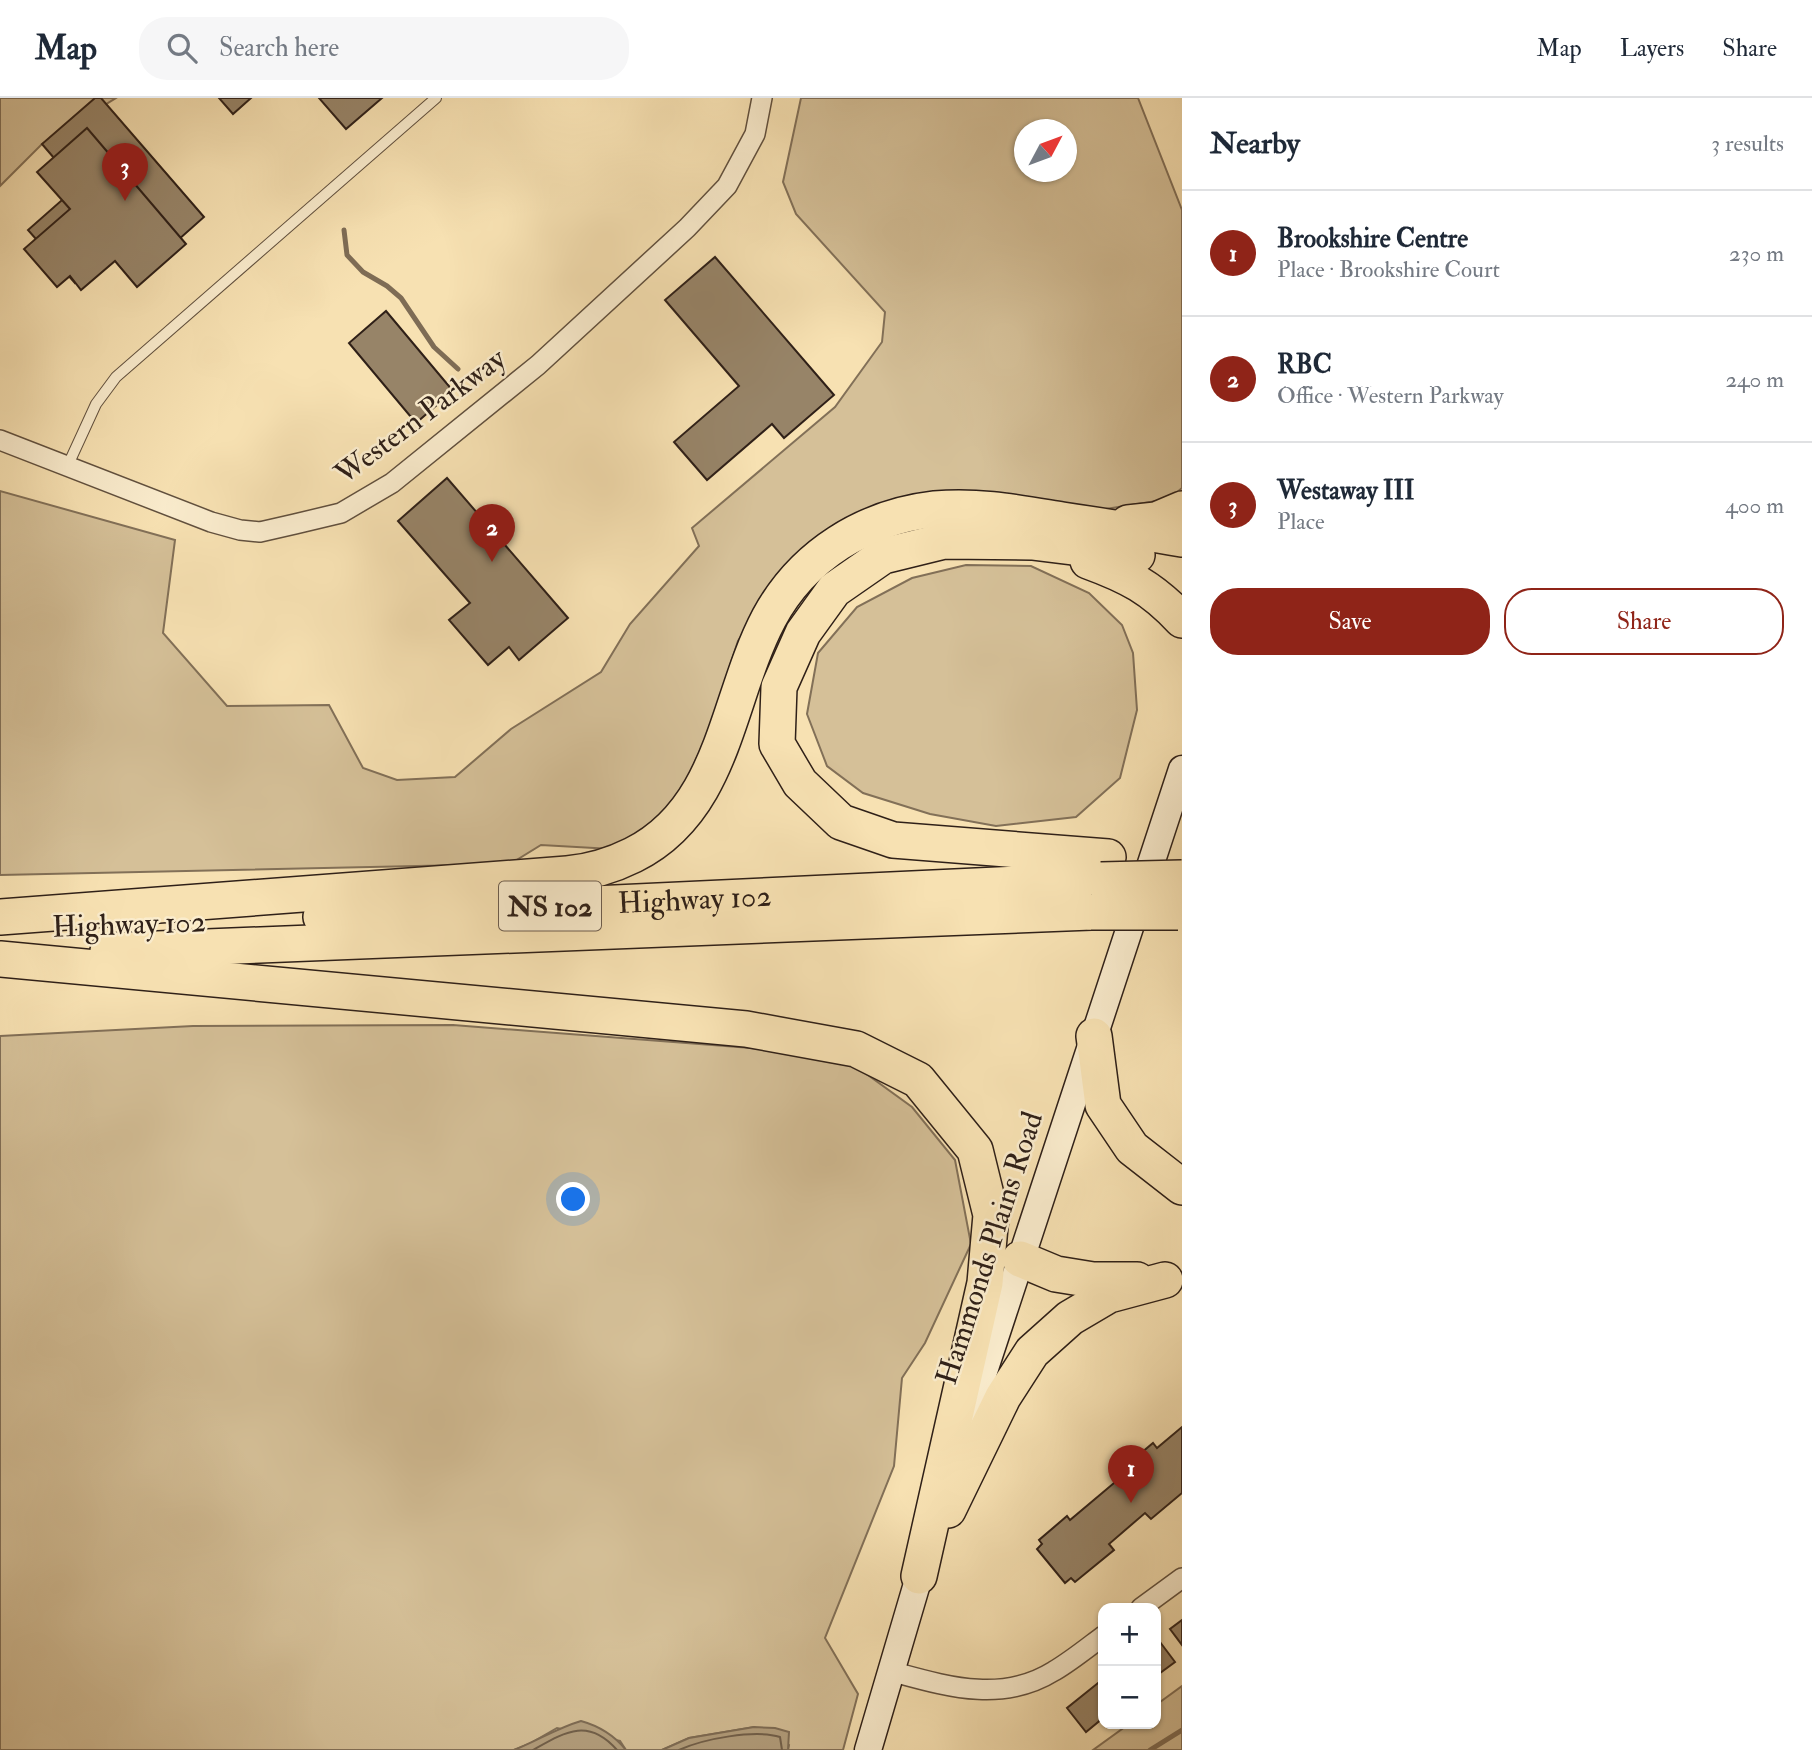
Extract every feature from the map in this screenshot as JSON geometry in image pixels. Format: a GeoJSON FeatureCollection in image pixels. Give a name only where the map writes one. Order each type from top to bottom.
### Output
{"type":"FeatureCollection","features":[{"type":"Feature","properties":{"kind":"highway"},"geometry":{"type":"LineString","coordinates":[[0,917],[568,874],[610,865],[657,841],[685,814],[704,787],[760,640],[775,609],[800,575],[842,540],[890,518],[933,509],[959,508],[1007,510],[1182,539]]}},
{"type":"Feature","properties":{"kind":"highway"},"geometry":{"type":"LineString","coordinates":[[1102,526],[1156,520],[1182,509]]}},
{"type":"Feature","properties":{"kind":"highway"},"geometry":{"type":"LineString","coordinates":[[1182,561],[1032,542],[944,541],[883,556],[834,590],[803,633],[779,687],[777,744],[800,783],[841,822],[893,840],[1097,893],[1182,855]]}},
{"type":"Feature","properties":{"kind":"highway"},"geometry":{"type":"LineString","coordinates":[[1032,542],[1130,578],[1160,597],[1182,620]]}},
{"type":"Feature","properties":{"kind":"highway","name":"Highway 102"},"geometry":{"type":"LineString","coordinates":[[0,958],[971,917],[1182,878]]}},
{"type":"Feature","properties":{"kind":"highway","name":"Highway 102"},"geometry":{"type":"LineString","coordinates":[[0,928],[1097,893],[1179,920]]}},
{"type":"Feature","properties":{"kind":"highway"},"geometry":{"type":"LineString","coordinates":[[0,958],[747,1029],[856,1048],[918,1080],[975,1150],[991,1215],[985,1283],[922,1568]]}},
{"type":"Feature","properties":{"kind":"highway"},"geometry":{"type":"LineString","coordinates":[[1094,1036],[1103,1105],[1132,1148],[1182,1187]]}},
{"type":"Feature","properties":{"kind":"highway"},"geometry":{"type":"LineString","coordinates":[[1020,1259],[1056,1274],[1093,1280],[1173,1280]]}},
{"type":"Feature","properties":{"kind":"highway"},"geometry":{"type":"LineString","coordinates":[[922,1568],[1003,1397],[1032,1352],[1070,1318],[1109,1296],[1173,1280]]}},
{"type":"Feature","properties":{"kind":"main road","name":"Hammonds Plains Road"},"geometry":{"type":"LineString","coordinates":[[868,1750],[890,1671],[1020,1259],[1182,769]]}},
{"type":"Feature","properties":{"kind":"street","name":"Western Parkway"},"geometry":{"type":"LineString","coordinates":[[0,440],[211,522],[240,530],[260,532],[341,513],[392,483],[455,434],[538,365],[684,231],[727,186],[754,134],[762,98]]}},
{"type":"Feature","properties":{"kind":"street"},"geometry":{"type":"LineString","coordinates":[[1148,1603],[1182,1578]]}},
{"type":"Feature","properties":{"kind":"street"},"geometry":{"type":"LineString","coordinates":[[890,1671],[969,1690],[1016,1688],[1054,1672],[1098,1640]]}},
{"type":"Feature","properties":{"kind":"lane"},"geometry":{"type":"LineString","coordinates":[[68,465],[96,404],[116,377],[436,98]]}},
{"type":"Feature","properties":{"kind":"shaded area"},"geometry":{"type":"Polygon","coordinates":[[[0,98],[116,98],[42,144],[0,186],[0,98]]]}},
{"type":"Feature","properties":{"kind":"shaded area"},"geometry":{"type":"Polygon","coordinates":[[[801,98],[1138,98],[1182,210],[1182,488],[1169,499],[1093,511],[1014,497],[784,573],[738,641],[709,730],[672,814],[612,849],[541,845],[510,864],[0,875],[0,491],[175,540],[163,633],[227,706],[329,705],[363,768],[397,780],[455,777],[511,729],[601,672],[630,624],[699,546],[692,528],[835,407],[882,342],[885,312],[796,214],[783,182],[801,98]]]}},
{"type":"Feature","properties":{"kind":"shaded area"},"geometry":{"type":"Polygon","coordinates":[[[966,565],[1031,566],[1089,593],[1122,625],[1133,653],[1137,710],[1120,778],[1076,817],[996,826],[930,814],[863,793],[827,766],[807,714],[818,653],[857,607],[912,578],[966,565]]]}},
{"type":"Feature","properties":{"kind":"shaded area"},"geometry":{"type":"Polygon","coordinates":[[[453,1025],[764,1049],[854,1065],[912,1107],[955,1160],[971,1244],[925,1343],[902,1378],[894,1466],[825,1638],[858,1694],[843,1750],[788,1750],[789,1745],[754,1727],[689,1738],[662,1750],[626,1750],[620,1741],[557,1728],[514,1750],[0,1750],[0,1036],[193,1026],[453,1025]]]}},
{"type":"Feature","properties":{"kind":"shaded area"},"geometry":{"type":"Polygon","coordinates":[[[1182,1686],[1182,1750],[1093,1750],[1122,1729],[1161,1729],[1161,1701],[1182,1686]]]}},
{"type":"Feature","properties":{"kind":"water"},"geometry":{"type":"Polygon","coordinates":[[[581,1721],[606,1732],[626,1750],[514,1750],[564,1727],[581,1721]]]}},
{"type":"Feature","properties":{"kind":"water"},"geometry":{"type":"Polygon","coordinates":[[[754,1727],[789,1732],[788,1750],[662,1750],[689,1738],[754,1727]]]}},
{"type":"Feature","properties":{"kind":"building"},"geometry":{"type":"Polygon","coordinates":[[[95,98],[101,98],[204,217],[151,264],[128,237],[75,283],[28,230],[78,186],[42,144],[95,98]]]}},
{"type":"Feature","properties":{"kind":"building"},"geometry":{"type":"Polygon","coordinates":[[[219,98],[251,98],[233,114],[219,98]]]}},
{"type":"Feature","properties":{"kind":"building"},"geometry":{"type":"Polygon","coordinates":[[[319,98],[382,98],[346,129],[319,98]]]}},
{"type":"Feature","properties":{"kind":"building"},"geometry":{"type":"Polygon","coordinates":[[[87,128],[186,244],[137,287],[115,261],[81,290],[70,276],[57,287],[24,249],[70,209],[37,172],[87,128]]]}},
{"type":"Feature","properties":{"kind":"building"},"geometry":{"type":"Polygon","coordinates":[[[715,257],[834,395],[784,438],[772,424],[707,480],[674,442],[739,386],[665,300],[715,257]]]}},
{"type":"Feature","properties":{"kind":"building"},"geometry":{"type":"Polygon","coordinates":[[[386,311],[453,391],[416,423],[349,343],[386,311]]]}},
{"type":"Feature","properties":{"kind":"building"},"geometry":{"type":"Polygon","coordinates":[[[447,478],[568,618],[519,660],[509,647],[488,665],[449,620],[470,603],[398,521],[447,478]]]}},
{"type":"Feature","properties":{"kind":"building"},"geometry":{"type":"Polygon","coordinates":[[[1182,1427],[1182,1493],[1151,1519],[1145,1513],[1109,1544],[1114,1550],[1075,1582],[1071,1578],[1065,1583],[1037,1549],[1042,1544],[1039,1540],[1067,1516],[1070,1520],[1120,1478],[1116,1474],[1153,1443],[1157,1448],[1182,1427]]]}},
{"type":"Feature","properties":{"kind":"building"},"geometry":{"type":"Polygon","coordinates":[[[1182,1620],[1182,1645],[1170,1629],[1182,1620]]]}},
{"type":"Feature","properties":{"kind":"building"},"geometry":{"type":"Polygon","coordinates":[[[1161,1643],[1175,1662],[1161,1672],[1161,1643]]]}},
{"type":"Feature","properties":{"kind":"building"},"geometry":{"type":"Polygon","coordinates":[[[1098,1683],[1098,1722],[1086,1732],[1067,1708],[1098,1683]]]}},
{"type":"Feature","properties":{"kind":"waterway"},"geometry":{"type":"LineString","coordinates":[[344,230],[347,255],[363,272],[401,298],[434,347],[458,369]]}},
{"type":"Feature","properties":{"kind":"waterway"},"geometry":{"type":"LineString","coordinates":[[1150,1750],[1182,1730]]}},
{"type":"Feature","properties":{"kind":"place","name":"Westaway III"},"geometry":{"type":"Point","coordinates":[125,201]}},
{"type":"Feature","properties":{"kind":"place","name":"RBC"},"geometry":{"type":"Point","coordinates":[492,562]}},
{"type":"Feature","properties":{"kind":"place","name":"Brookshire Centre"},"geometry":{"type":"Point","coordinates":[1131,1503]}}]}
